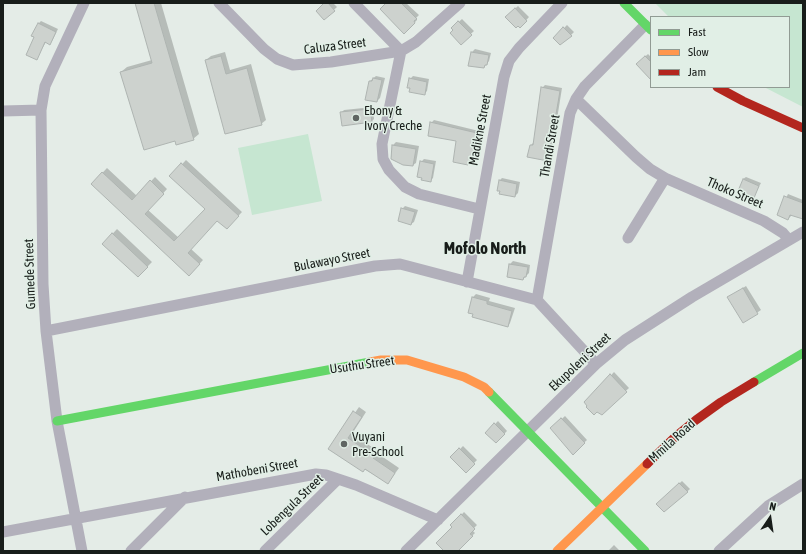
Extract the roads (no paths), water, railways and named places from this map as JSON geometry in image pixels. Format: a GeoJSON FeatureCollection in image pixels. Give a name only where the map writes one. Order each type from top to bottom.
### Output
{"type":"FeatureCollection","features":[{"type":"Feature","properties":{"kind":"street","name":"Gumede Street"},"geometry":{"type":"LineString","coordinates":[[82,551],[57,421],[46,331],[43,284],[41,110],[48,78],[84,3]]}},
{"type":"Feature","properties":{"kind":"street","name":"Caluza Street"},"geometry":{"type":"LineString","coordinates":[[219,3],[264,49],[277,60],[293,65],[331,62],[401,51],[416,42],[460,3]]}},
{"type":"Feature","properties":{"kind":"street"},"geometry":{"type":"LineString","coordinates":[[354,3],[401,51],[382,144],[383,159],[388,170],[405,187],[419,194],[479,209]]}},
{"type":"Feature","properties":{"kind":"street","name":"Madikne Street"},"geometry":{"type":"LineString","coordinates":[[467,282],[504,77],[509,61],[519,48],[562,3]]}},
{"type":"Feature","properties":{"kind":"street"},"geometry":{"type":"LineString","coordinates":[[624,3],[648,28]]}},
{"type":"Feature","properties":{"kind":"street","name":"Thandi Street"},"geometry":{"type":"LineString","coordinates":[[537,300],[570,113],[576,99],[585,86],[648,28]]}},
{"type":"Feature","properties":{"kind":"street"},"geometry":{"type":"LineString","coordinates":[[719,88],[743,101],[803,128]]}},
{"type":"Feature","properties":{"kind":"street","name":"Thoko Street"},"geometry":{"type":"LineString","coordinates":[[576,99],[636,157],[665,178],[764,221],[783,233],[789,240]]}},
{"type":"Feature","properties":{"kind":"street"},"geometry":{"type":"LineString","coordinates":[[3,111],[41,110]]}},
{"type":"Feature","properties":{"kind":"street"},"geometry":{"type":"LineString","coordinates":[[628,238],[665,178]]}},
{"type":"Feature","properties":{"kind":"street","name":"Ekupoleni Street"},"geometry":{"type":"LineString","coordinates":[[406,551],[596,364],[625,340],[803,232]]}},
{"type":"Feature","properties":{"kind":"street","name":"Bulawayo Street"},"geometry":{"type":"LineString","coordinates":[[46,331],[389,264],[408,265],[537,300]]}},
{"type":"Feature","properties":{"kind":"street"},"geometry":{"type":"LineString","coordinates":[[537,300],[596,364]]}},
{"type":"Feature","properties":{"kind":"street","name":"Mmila Road"},"geometry":{"type":"LineString","coordinates":[[569,551],[606,509],[675,437],[705,412],[803,353]]}},
{"type":"Feature","properties":{"kind":"street","name":"Usuthu Street"},"geometry":{"type":"LineString","coordinates":[[57,421],[381,360],[407,360],[474,381],[493,394],[646,551]]}},
{"type":"Feature","properties":{"kind":"street","name":"Mmila Road"},"geometry":{"type":"LineString","coordinates":[[557,551],[701,424],[771,380],[803,362]]}},
{"type":"Feature","properties":{"kind":"street","name":"Mathobeni Street"},"geometry":{"type":"LineString","coordinates":[[3,532],[76,517],[308,475],[326,475],[338,479],[438,520]]}},
{"type":"Feature","properties":{"kind":"street","name":"Lobengula Street"},"geometry":{"type":"LineString","coordinates":[[265,551],[338,479]]}},
{"type":"Feature","properties":{"kind":"street"},"geometry":{"type":"LineString","coordinates":[[719,551],[768,506],[803,484]]}},
{"type":"Feature","properties":{"kind":"street"},"geometry":{"type":"LineString","coordinates":[[131,551],[185,497]]}},
{"type":"Feature","properties":{"kind":"place","name":"Ebony & Ivory Creche"},"geometry":{"type":"Point","coordinates":[356,118]}},
{"type":"Feature","properties":{"kind":"place","name":"Vuyani Pre-School"},"geometry":{"type":"Point","coordinates":[344,444]}},
{"type":"Feature","properties":{"kind":"district","name":"Mofolo North"},"geometry":{"type":"Point","coordinates":[485,249]}}]}
